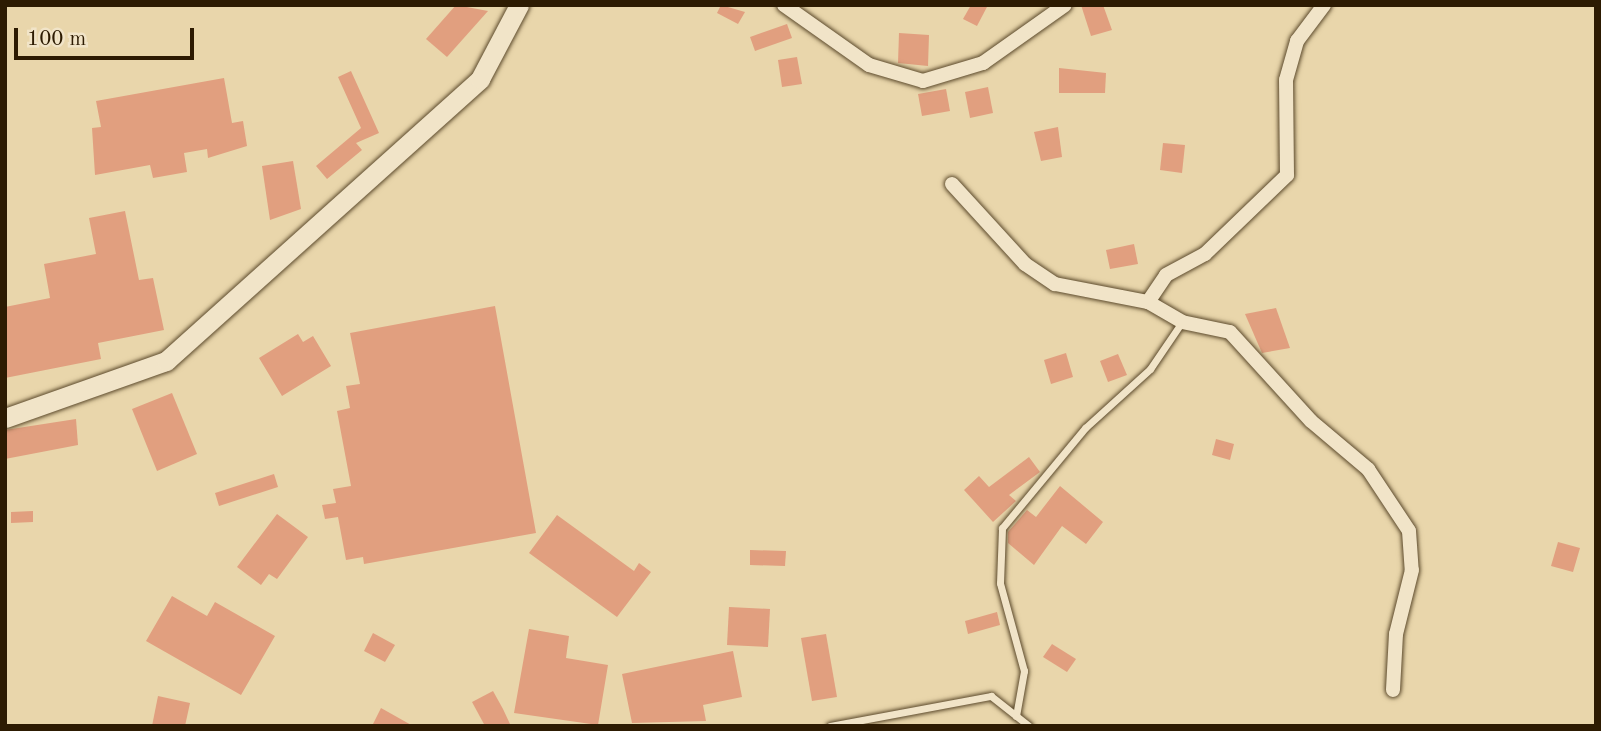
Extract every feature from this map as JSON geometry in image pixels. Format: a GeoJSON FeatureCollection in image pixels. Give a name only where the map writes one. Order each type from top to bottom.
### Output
{"type":"FeatureCollection","features":[{"type":"Feature","properties":{"kind":"street"},"geometry":{"type":"LineString","coordinates":[[5,418],[166,361],[480,79],[519,5]]}},
{"type":"Feature","properties":{"kind":"street"},"geometry":{"type":"LineString","coordinates":[[783,5],[869,65],[923,81],[983,63],[1065,5]]}},
{"type":"Feature","properties":{"kind":"street"},"geometry":{"type":"LineString","coordinates":[[1148,302],[1166,275],[1205,254],[1287,175],[1286,80],[1297,41],[1324,5]]}},
{"type":"Feature","properties":{"kind":"street"},"geometry":{"type":"LineString","coordinates":[[952,184],[1025,264],[1055,284],[1148,302],[1182,322],[1230,332],[1248,345],[1311,421],[1368,469],[1401,514],[1412,570],[1396,634],[1393,690]]}},
{"type":"Feature","properties":{"kind":"lane"},"geometry":{"type":"LineString","coordinates":[[1016,716],[1024,671],[1000,583],[1002,528],[1085,428],[1150,369],[1182,322]]}},
{"type":"Feature","properties":{"kind":"lane"},"geometry":{"type":"LineString","coordinates":[[833,725],[991,696],[1029,726]]}},
{"type":"Feature","properties":{"kind":"building"},"geometry":{"type":"Polygon","coordinates":[[[456,5],[488,11],[447,57],[426,39],[456,5]]]}},
{"type":"Feature","properties":{"kind":"building"},"geometry":{"type":"Polygon","coordinates":[[[721,5],[745,12],[738,24],[717,13],[721,5]]]}},
{"type":"Feature","properties":{"kind":"building"},"geometry":{"type":"Polygon","coordinates":[[[971,5],[988,5],[977,26],[963,19],[971,5]]]}},
{"type":"Feature","properties":{"kind":"building"},"geometry":{"type":"Polygon","coordinates":[[[1081,5],[1103,5],[1112,30],[1091,36],[1081,5]]]}},
{"type":"Feature","properties":{"kind":"building"},"geometry":{"type":"Polygon","coordinates":[[[787,24],[792,38],[755,51],[750,37],[787,24]]]}},
{"type":"Feature","properties":{"kind":"building"},"geometry":{"type":"Polygon","coordinates":[[[899,33],[929,35],[928,66],[898,63],[899,33]]]}},
{"type":"Feature","properties":{"kind":"building"},"geometry":{"type":"Polygon","coordinates":[[[797,57],[802,84],[782,87],[778,60],[797,57]]]}},
{"type":"Feature","properties":{"kind":"building"},"geometry":{"type":"Polygon","coordinates":[[[1059,68],[1106,73],[1105,93],[1059,93],[1059,68]]]}},
{"type":"Feature","properties":{"kind":"building"},"geometry":{"type":"Polygon","coordinates":[[[351,71],[379,133],[356,143],[362,150],[327,179],[316,166],[361,128],[338,77],[351,71]]]}},
{"type":"Feature","properties":{"kind":"building"},"geometry":{"type":"Polygon","coordinates":[[[224,78],[232,123],[243,121],[247,146],[208,158],[207,149],[184,153],[187,172],[153,178],[150,165],[95,175],[92,128],[101,127],[96,101],[224,78]]]}},
{"type":"Feature","properties":{"kind":"building"},"geometry":{"type":"Polygon","coordinates":[[[988,87],[993,113],[970,118],[965,92],[988,87]]]}},
{"type":"Feature","properties":{"kind":"building"},"geometry":{"type":"Polygon","coordinates":[[[946,89],[950,111],[922,116],[918,94],[946,89]]]}},
{"type":"Feature","properties":{"kind":"building"},"geometry":{"type":"Polygon","coordinates":[[[1058,127],[1062,157],[1041,161],[1034,132],[1058,127]]]}},
{"type":"Feature","properties":{"kind":"building"},"geometry":{"type":"Polygon","coordinates":[[[1163,143],[1185,145],[1182,173],[1160,170],[1163,143]]]}},
{"type":"Feature","properties":{"kind":"building"},"geometry":{"type":"Polygon","coordinates":[[[293,161],[301,209],[270,220],[262,166],[293,161]]]}},
{"type":"Feature","properties":{"kind":"building"},"geometry":{"type":"Polygon","coordinates":[[[125,211],[139,280],[153,278],[164,330],[98,343],[101,359],[5,378],[5,307],[50,298],[44,264],[96,254],[89,218],[125,211]]]}},
{"type":"Feature","properties":{"kind":"building"},"geometry":{"type":"Polygon","coordinates":[[[1134,244],[1138,264],[1110,269],[1106,250],[1134,244]]]}},
{"type":"Feature","properties":{"kind":"building"},"geometry":{"type":"Polygon","coordinates":[[[495,306],[536,533],[364,564],[363,557],[346,560],[338,517],[325,519],[322,505],[336,503],[333,489],[351,486],[337,411],[350,408],[346,386],[360,384],[350,333],[495,306]]]}},
{"type":"Feature","properties":{"kind":"building"},"geometry":{"type":"Polygon","coordinates":[[[1276,308],[1290,348],[1262,353],[1245,314],[1276,308]]]}},
{"type":"Feature","properties":{"kind":"building"},"geometry":{"type":"Polygon","coordinates":[[[298,334],[303,342],[313,336],[331,366],[282,396],[259,358],[298,334]]]}},
{"type":"Feature","properties":{"kind":"building"},"geometry":{"type":"Polygon","coordinates":[[[1066,353],[1073,377],[1051,384],[1044,360],[1066,353]]]}},
{"type":"Feature","properties":{"kind":"building"},"geometry":{"type":"Polygon","coordinates":[[[1118,354],[1127,375],[1108,382],[1100,361],[1118,354]]]}},
{"type":"Feature","properties":{"kind":"building"},"geometry":{"type":"Polygon","coordinates":[[[172,393],[197,454],[157,471],[132,409],[172,393]]]}},
{"type":"Feature","properties":{"kind":"building"},"geometry":{"type":"Polygon","coordinates":[[[76,419],[78,445],[5,459],[5,430],[76,419]]]}},
{"type":"Feature","properties":{"kind":"building"},"geometry":{"type":"Polygon","coordinates":[[[1216,439],[1234,444],[1230,460],[1212,455],[1216,439]]]}},
{"type":"Feature","properties":{"kind":"building"},"geometry":{"type":"Polygon","coordinates":[[[1029,457],[1040,472],[1009,495],[1016,501],[993,522],[964,490],[979,476],[989,487],[1029,457]]]}},
{"type":"Feature","properties":{"kind":"building"},"geometry":{"type":"Polygon","coordinates":[[[274,474],[278,487],[219,506],[215,493],[274,474]]]}},
{"type":"Feature","properties":{"kind":"building"},"geometry":{"type":"Polygon","coordinates":[[[1060,486],[1103,522],[1086,544],[1062,526],[1034,565],[1008,543],[1008,532],[1027,510],[1036,517],[1060,486]]]}},
{"type":"Feature","properties":{"kind":"building"},"geometry":{"type":"Polygon","coordinates":[[[33,511],[33,522],[11,523],[11,512],[33,511]]]}},
{"type":"Feature","properties":{"kind":"building"},"geometry":{"type":"Polygon","coordinates":[[[277,514],[308,537],[277,579],[269,574],[261,585],[237,567],[277,514]]]}},
{"type":"Feature","properties":{"kind":"building"},"geometry":{"type":"Polygon","coordinates":[[[557,515],[634,571],[639,563],[651,572],[617,617],[529,553],[557,515]]]}},
{"type":"Feature","properties":{"kind":"building"},"geometry":{"type":"Polygon","coordinates":[[[1558,542],[1580,548],[1573,572],[1551,566],[1558,542]]]}},
{"type":"Feature","properties":{"kind":"building"},"geometry":{"type":"Polygon","coordinates":[[[750,550],[786,551],[785,566],[750,565],[750,550]]]}},
{"type":"Feature","properties":{"kind":"building"},"geometry":{"type":"Polygon","coordinates":[[[172,596],[207,616],[215,602],[275,636],[241,695],[146,641],[172,596]]]}},
{"type":"Feature","properties":{"kind":"building"},"geometry":{"type":"Polygon","coordinates":[[[729,607],[770,609],[768,647],[727,645],[729,607]]]}},
{"type":"Feature","properties":{"kind":"building"},"geometry":{"type":"Polygon","coordinates":[[[997,612],[1000,625],[968,634],[965,621],[997,612]]]}},
{"type":"Feature","properties":{"kind":"building"},"geometry":{"type":"Polygon","coordinates":[[[529,629],[569,636],[566,658],[608,665],[598,725],[514,713],[529,629]]]}},
{"type":"Feature","properties":{"kind":"building"},"geometry":{"type":"Polygon","coordinates":[[[373,633],[395,645],[385,662],[364,651],[373,633]]]}},
{"type":"Feature","properties":{"kind":"building"},"geometry":{"type":"Polygon","coordinates":[[[826,634],[837,697],[812,701],[801,638],[826,634]]]}},
{"type":"Feature","properties":{"kind":"building"},"geometry":{"type":"Polygon","coordinates":[[[1052,644],[1076,659],[1067,672],[1043,657],[1052,644]]]}},
{"type":"Feature","properties":{"kind":"building"},"geometry":{"type":"Polygon","coordinates":[[[733,651],[742,697],[703,705],[706,721],[632,723],[622,674],[733,651]]]}},
{"type":"Feature","properties":{"kind":"building"},"geometry":{"type":"Polygon","coordinates":[[[493,691],[511,726],[485,726],[472,702],[493,691]]]}},
{"type":"Feature","properties":{"kind":"building"},"geometry":{"type":"Polygon","coordinates":[[[158,696],[190,703],[185,726],[152,726],[158,696]]]}},
{"type":"Feature","properties":{"kind":"building"},"geometry":{"type":"Polygon","coordinates":[[[381,708],[413,726],[372,726],[381,708]]]}}]}
